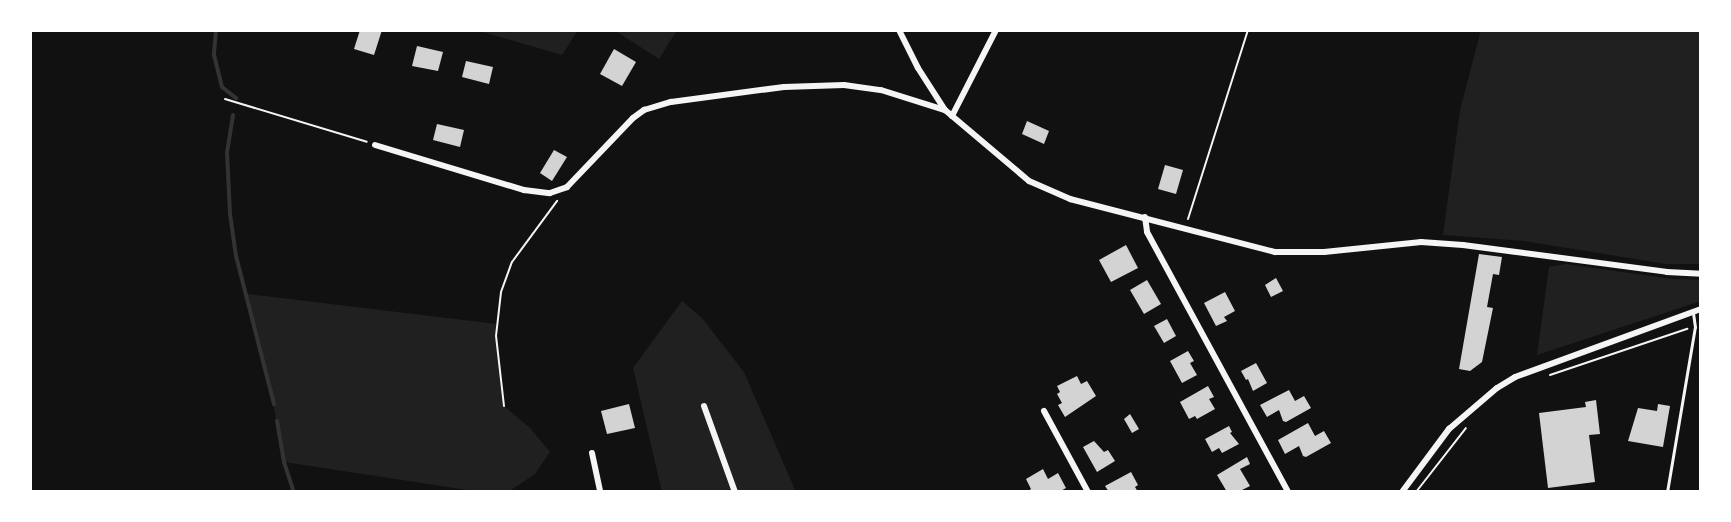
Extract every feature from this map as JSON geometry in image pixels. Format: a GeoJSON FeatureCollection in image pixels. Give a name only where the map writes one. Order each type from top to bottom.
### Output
{"type":"FeatureCollection","features":[{"type":"Feature","properties":{"kind":"street"},"geometry":{"type":"LineString","coordinates":[[899,30],[918,68],[945,110],[989,150],[1043,189],[1070,199],[1265,250],[1294,254],[1421,242],[1463,244],[1667,272],[1701,274]]}},
{"type":"Feature","properties":{"kind":"street"},"geometry":{"type":"LineString","coordinates":[[952,116],[996,30]]}},
{"type":"Feature","properties":{"kind":"street"},"geometry":{"type":"LineString","coordinates":[[375,145],[524,190],[550,193],[567,187],[633,118],[644,110],[671,102],[784,87],[844,85],[881,90],[945,110]]}},
{"type":"Feature","properties":{"kind":"street"},"geometry":{"type":"LineString","coordinates":[[1145,217],[1147,232],[1288,492]]}},
{"type":"Feature","properties":{"kind":"street"},"geometry":{"type":"LineString","coordinates":[[1402,492],[1449,429],[1497,388],[1515,376],[1701,309]]}},
{"type":"Feature","properties":{"kind":"street"},"geometry":{"type":"LineString","coordinates":[[704,406],[735,492]]}},
{"type":"Feature","properties":{"kind":"street"},"geometry":{"type":"LineString","coordinates":[[1044,411],[1088,492]]}},
{"type":"Feature","properties":{"kind":"street"},"geometry":{"type":"LineString","coordinates":[[592,453],[600,492]]}},
{"type":"Feature","properties":{"kind":"lane"},"geometry":{"type":"LineString","coordinates":[[1667,492],[1695,327],[1693,313]]}},
{"type":"Feature","properties":{"kind":"path"},"geometry":{"type":"LineString","coordinates":[[1185,228],[1248,30]]}},
{"type":"Feature","properties":{"kind":"path"},"geometry":{"type":"LineString","coordinates":[[225,99],[375,145]]}},
{"type":"Feature","properties":{"kind":"path"},"geometry":{"type":"LineString","coordinates":[[504,406],[496,336],[501,292],[512,262],[567,187]]}},
{"type":"Feature","properties":{"kind":"path"},"geometry":{"type":"LineString","coordinates":[[1544,377],[1695,327]]}},
{"type":"Feature","properties":{"kind":"path"},"geometry":{"type":"LineString","coordinates":[[1416,492],[1471,422]]}},
{"type":"Feature","properties":{"kind":"shaded area"},"geometry":{"type":"Polygon","coordinates":[[[476,30],[578,30],[562,55],[476,30]]]}},
{"type":"Feature","properties":{"kind":"shaded area"},"geometry":{"type":"Polygon","coordinates":[[[614,30],[677,30],[659,59],[614,30]]]}},
{"type":"Feature","properties":{"kind":"shaded area"},"geometry":{"type":"Polygon","coordinates":[[[1481,30],[1701,30],[1701,264],[1666,264],[1524,241],[1443,235],[1460,110],[1481,30]]]}},
{"type":"Feature","properties":{"kind":"shaded area"},"geometry":{"type":"Polygon","coordinates":[[[1566,264],[1672,279],[1701,280],[1701,301],[1537,355],[1549,267],[1566,264]]]}},
{"type":"Feature","properties":{"kind":"shaded area"},"geometry":{"type":"Polygon","coordinates":[[[247,294],[497,324],[496,336],[504,406],[530,428],[550,452],[535,474],[511,490],[474,491],[284,462],[267,370],[247,294]]]}},
{"type":"Feature","properties":{"kind":"shaded area"},"geometry":{"type":"Polygon","coordinates":[[[682,301],[702,318],[744,372],[796,492],[662,492],[633,368],[682,301]]]}},
{"type":"Feature","properties":{"kind":"building"},"geometry":{"type":"Polygon","coordinates":[[[360,30],[382,30],[374,55],[354,49],[360,30]]]}},
{"type":"Feature","properties":{"kind":"building"},"geometry":{"type":"Polygon","coordinates":[[[417,46],[443,52],[438,71],[412,66],[417,46]]]}},
{"type":"Feature","properties":{"kind":"building"},"geometry":{"type":"Polygon","coordinates":[[[614,49],[636,62],[622,86],[600,74],[614,49]]]}},
{"type":"Feature","properties":{"kind":"building"},"geometry":{"type":"Polygon","coordinates":[[[466,61],[493,67],[489,84],[462,77],[466,61]]]}},
{"type":"Feature","properties":{"kind":"building"},"geometry":{"type":"Polygon","coordinates":[[[1027,121],[1049,131],[1044,144],[1022,134],[1027,121]]]}},
{"type":"Feature","properties":{"kind":"building"},"geometry":{"type":"Polygon","coordinates":[[[437,124],[464,130],[460,147],[433,140],[437,124]]]}},
{"type":"Feature","properties":{"kind":"building"},"geometry":{"type":"Polygon","coordinates":[[[554,150],[567,157],[552,181],[540,173],[554,150]]]}},
{"type":"Feature","properties":{"kind":"building"},"geometry":{"type":"Polygon","coordinates":[[[1165,165],[1183,170],[1176,194],[1158,189],[1165,165]]]}},
{"type":"Feature","properties":{"kind":"building"},"geometry":{"type":"Polygon","coordinates":[[[1126,245],[1138,268],[1111,282],[1099,260],[1126,245]]]}},
{"type":"Feature","properties":{"kind":"building"},"geometry":{"type":"Polygon","coordinates":[[[1479,254],[1502,257],[1499,275],[1493,274],[1487,307],[1493,308],[1482,362],[1470,371],[1459,369],[1479,254]]]}},
{"type":"Feature","properties":{"kind":"building"},"geometry":{"type":"Polygon","coordinates":[[[1276,278],[1283,291],[1271,297],[1265,285],[1276,278]]]}},
{"type":"Feature","properties":{"kind":"building"},"geometry":{"type":"Polygon","coordinates":[[[1147,280],[1161,304],[1144,314],[1130,290],[1147,280]]]}},
{"type":"Feature","properties":{"kind":"building"},"geometry":{"type":"Polygon","coordinates":[[[1225,292],[1235,311],[1224,317],[1227,321],[1216,326],[1204,303],[1225,292]]]}},
{"type":"Feature","properties":{"kind":"building"},"geometry":{"type":"Polygon","coordinates":[[[1167,319],[1176,336],[1164,343],[1154,326],[1167,319]]]}},
{"type":"Feature","properties":{"kind":"building"},"geometry":{"type":"Polygon","coordinates":[[[1188,351],[1194,361],[1190,363],[1197,375],[1182,383],[1170,361],[1188,351]]]}},
{"type":"Feature","properties":{"kind":"building"},"geometry":{"type":"Polygon","coordinates":[[[1256,363],[1267,383],[1253,391],[1248,379],[1246,380],[1241,371],[1256,363]]]}},
{"type":"Feature","properties":{"kind":"building"},"geometry":{"type":"Polygon","coordinates":[[[1077,376],[1081,384],[1087,381],[1096,396],[1065,417],[1058,405],[1062,403],[1057,394],[1060,392],[1057,386],[1077,376]]]}},
{"type":"Feature","properties":{"kind":"building"},"geometry":{"type":"Polygon","coordinates":[[[1208,386],[1214,397],[1209,399],[1215,409],[1197,419],[1195,416],[1189,419],[1180,402],[1208,386]]]}},
{"type":"Feature","properties":{"kind":"building"},"geometry":{"type":"Polygon","coordinates":[[[1289,390],[1295,401],[1304,396],[1311,408],[1286,422],[1283,421],[1279,410],[1267,417],[1260,405],[1289,390]]]}},
{"type":"Feature","properties":{"kind":"building"},"geometry":{"type":"Polygon","coordinates":[[[1596,400],[1600,434],[1589,435],[1595,482],[1548,488],[1539,413],[1586,407],[1585,402],[1596,400]]]}},
{"type":"Feature","properties":{"kind":"building"},"geometry":{"type":"Polygon","coordinates":[[[629,404],[635,428],[607,434],[601,411],[629,404]]]}},
{"type":"Feature","properties":{"kind":"building"},"geometry":{"type":"Polygon","coordinates":[[[1658,404],[1670,406],[1663,447],[1628,441],[1638,408],[1657,411],[1658,404]]]}},
{"type":"Feature","properties":{"kind":"building"},"geometry":{"type":"Polygon","coordinates":[[[1130,414],[1139,429],[1132,433],[1124,419],[1130,414]]]}},
{"type":"Feature","properties":{"kind":"building"},"geometry":{"type":"Polygon","coordinates":[[[1308,423],[1315,436],[1324,431],[1331,443],[1306,457],[1303,456],[1299,446],[1285,454],[1278,440],[1308,423]]]}},
{"type":"Feature","properties":{"kind":"building"},"geometry":{"type":"Polygon","coordinates":[[[1229,426],[1232,432],[1230,433],[1239,444],[1222,453],[1219,448],[1212,452],[1205,439],[1229,426]]]}},
{"type":"Feature","properties":{"kind":"building"},"geometry":{"type":"Polygon","coordinates":[[[1094,441],[1104,452],[1108,450],[1115,461],[1097,472],[1083,447],[1094,441]]]}},
{"type":"Feature","properties":{"kind":"building"},"geometry":{"type":"Polygon","coordinates":[[[1247,457],[1250,464],[1240,469],[1250,486],[1238,492],[1227,492],[1217,475],[1247,457]]]}},
{"type":"Feature","properties":{"kind":"building"},"geometry":{"type":"Polygon","coordinates":[[[1043,469],[1048,479],[1058,473],[1066,488],[1059,492],[1027,492],[1031,489],[1026,479],[1043,469]]]}},
{"type":"Feature","properties":{"kind":"building"},"geometry":{"type":"Polygon","coordinates":[[[1131,472],[1138,485],[1135,487],[1138,492],[1109,492],[1105,486],[1131,472]]]}},
{"type":"Feature","properties":{"kind":"waterway"},"geometry":{"type":"LineString","coordinates":[[216,30],[214,55],[222,87],[236,98]]}},
{"type":"Feature","properties":{"kind":"waterway"},"geometry":{"type":"LineString","coordinates":[[233,115],[227,152],[230,214],[236,256],[274,404]]}},
{"type":"Feature","properties":{"kind":"waterway"},"geometry":{"type":"LineString","coordinates":[[277,421],[284,462],[294,492]]}}]}
